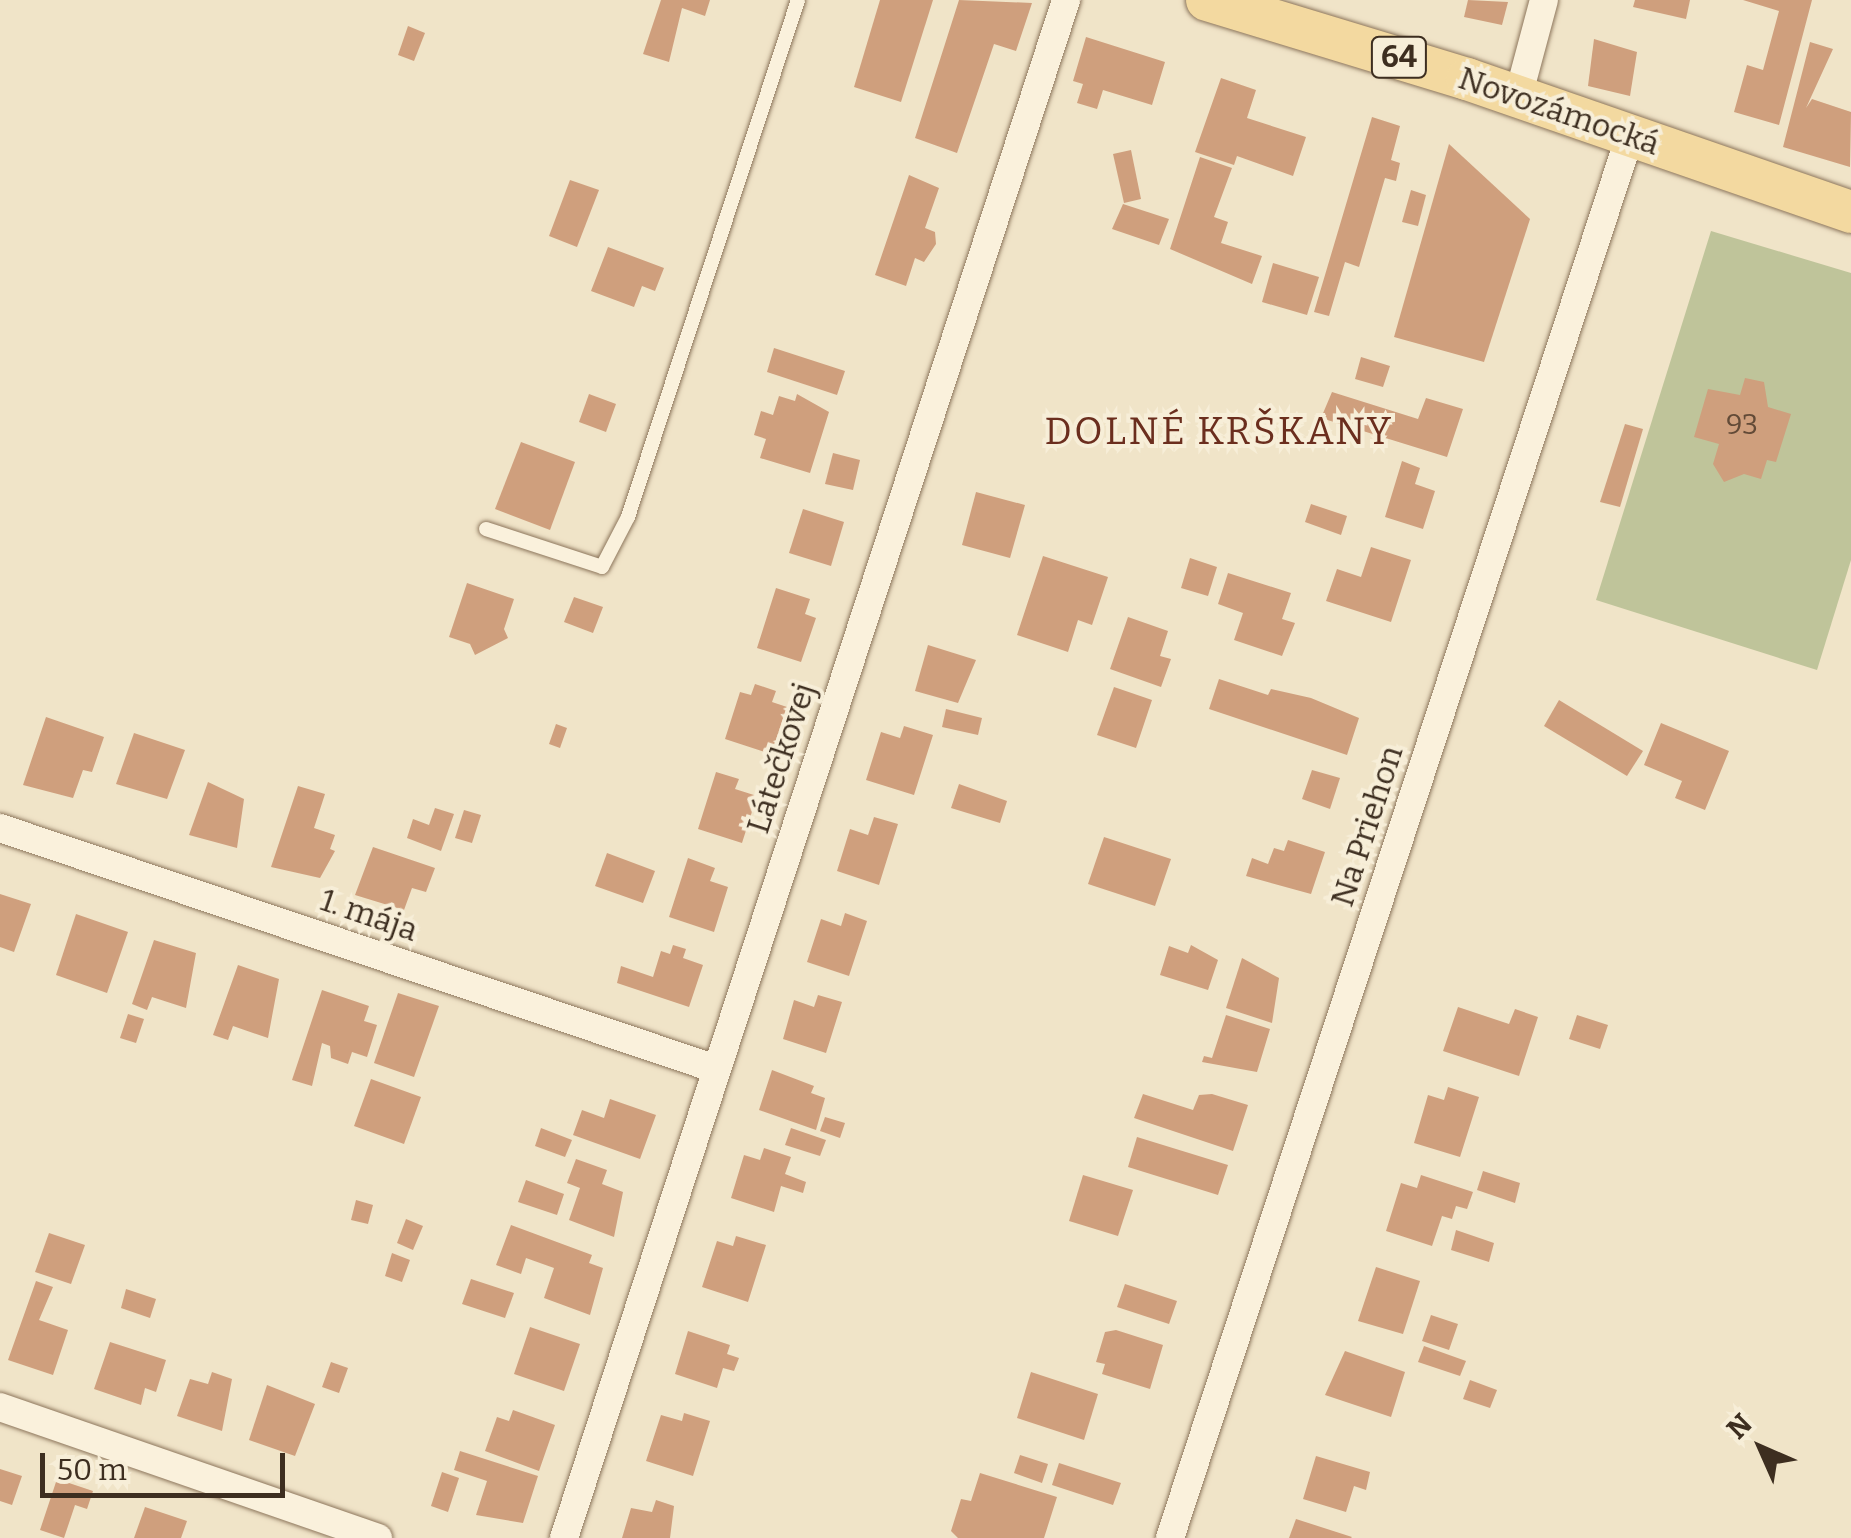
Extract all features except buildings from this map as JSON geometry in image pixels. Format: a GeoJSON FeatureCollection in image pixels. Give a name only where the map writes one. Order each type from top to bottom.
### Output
{"type":"FeatureCollection","features":[{"type":"Feature","properties":{"kind":"main road","name":"Novozámocká"},"geometry":{"type":"LineString","coordinates":[[1207,0],[1518,97],[1851,212]]}},
{"type":"Feature","properties":{"kind":"street","name":"Látečkovej"},"geometry":{"type":"LineString","coordinates":[[564,1538],[1066,0]]}},
{"type":"Feature","properties":{"kind":"street"},"geometry":{"type":"LineString","coordinates":[[1518,97],[1544,0]]}},
{"type":"Feature","properties":{"kind":"street","name":"Na Priehon"},"geometry":{"type":"LineString","coordinates":[[1170,1538],[1630,136]]}},
{"type":"Feature","properties":{"kind":"street","name":"1. mája"},"geometry":{"type":"LineString","coordinates":[[0,828],[716,1068]]}},
{"type":"Feature","properties":{"kind":"street"},"geometry":{"type":"LineString","coordinates":[[0,1407],[378,1538]]}},
{"type":"Feature","properties":{"kind":"lane"},"geometry":{"type":"LineString","coordinates":[[486,528],[602,568],[628,517],[798,0]]}},
{"type":"Feature","properties":{"kind":"green space"},"geometry":{"type":"Polygon","coordinates":[[[1711,231],[1851,273],[1851,560],[1817,670],[1596,600],[1711,231]]]}},
{"type":"Feature","properties":{"kind":"district","name":"DOLNÉ KRŠKANY"},"geometry":{"type":"Point","coordinates":[1219,432]}}]}
